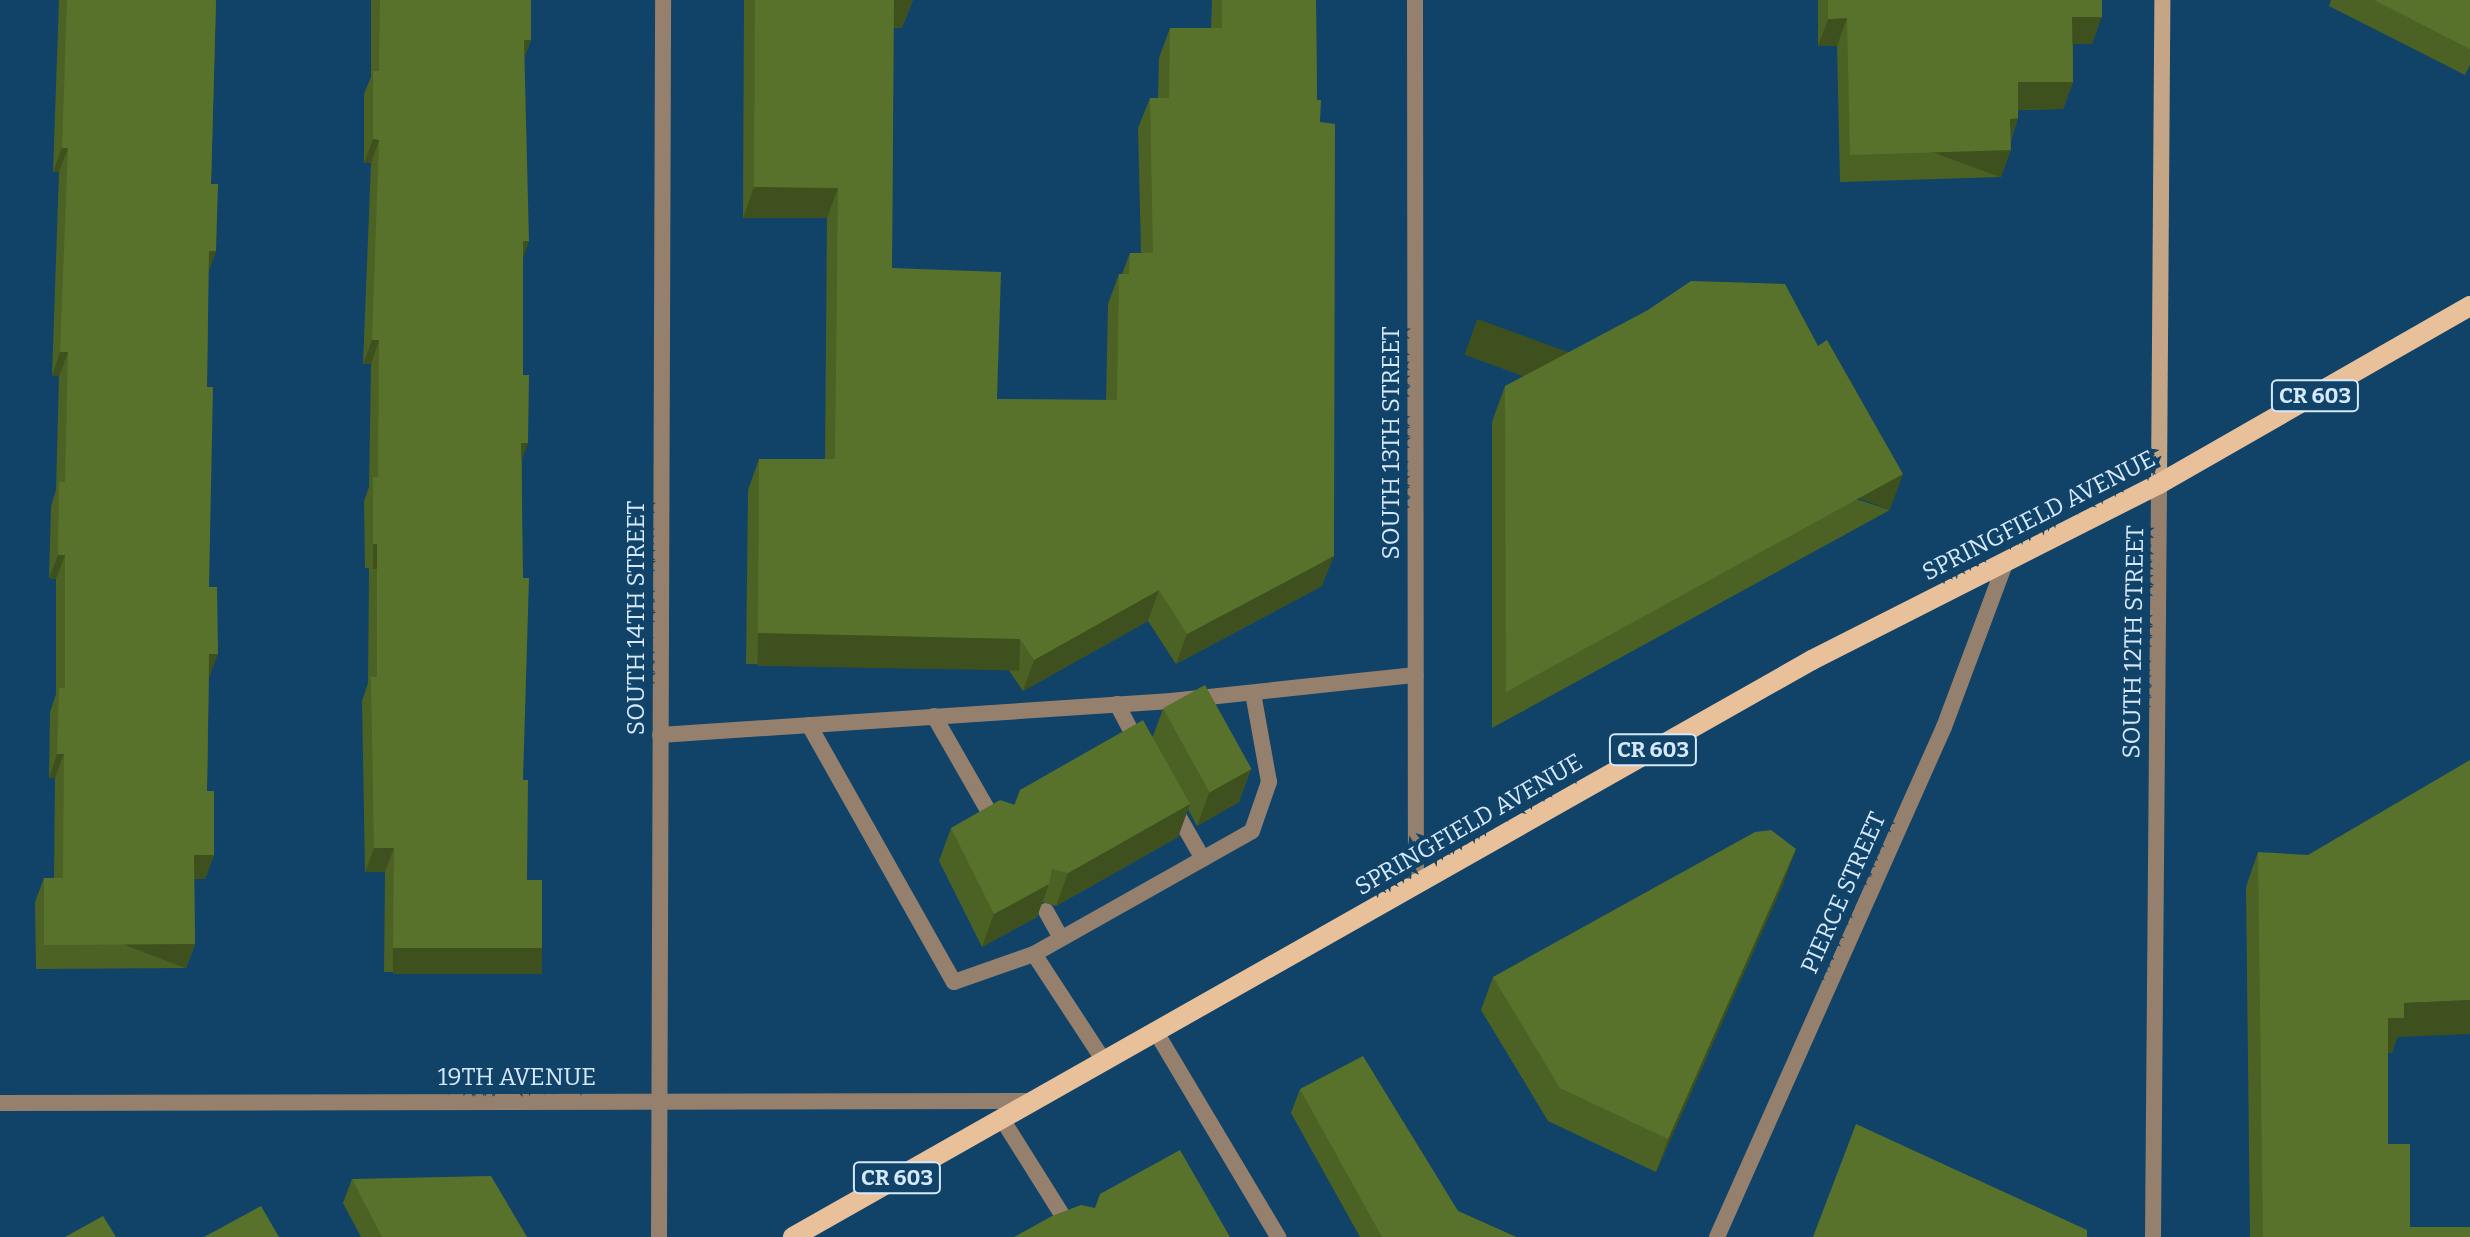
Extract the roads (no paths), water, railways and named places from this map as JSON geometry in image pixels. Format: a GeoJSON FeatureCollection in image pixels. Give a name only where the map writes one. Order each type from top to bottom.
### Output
{"type":"FeatureCollection","features":[{"type":"Feature","properties":{"kind":"main road","name":"SOUTH 12TH STREET"},"geometry":{"type":"LineString","coordinates":[[2159,484],[2162,0]]}},
{"type":"Feature","properties":{"kind":"main road","name":"SPRINGFIELD AVENUE"},"geometry":{"type":"LineString","coordinates":[[793,1237],[1812,660],[2159,484],[2470,306]]}},
{"type":"Feature","properties":{"kind":"street","name":"SOUTH 14TH STREET"},"geometry":{"type":"LineString","coordinates":[[659,1237],[663,0]]}},
{"type":"Feature","properties":{"kind":"street","name":"SOUTH 13TH STREET"},"geometry":{"type":"LineString","coordinates":[[1415,0],[1416,885]]}},
{"type":"Feature","properties":{"kind":"street","name":"SOUTH 12TH STREET"},"geometry":{"type":"LineString","coordinates":[[2153,1237],[2159,484]]}},
{"type":"Feature","properties":{"kind":"street","name":"PIERCE STREET"},"geometry":{"type":"LineString","coordinates":[[1717,1237],[1944,727],[2005,564]]}},
{"type":"Feature","properties":{"kind":"street"},"geometry":{"type":"LineString","coordinates":[[660,735],[1117,704],[1416,675]]}},
{"type":"Feature","properties":{"kind":"street"},"geometry":{"type":"LineString","coordinates":[[809,725],[954,982],[1034,954],[1252,831],[1269,782],[1253,693]]}},
{"type":"Feature","properties":{"kind":"street"},"geometry":{"type":"LineString","coordinates":[[1117,704],[1147,760]]}},
{"type":"Feature","properties":{"kind":"street"},"geometry":{"type":"LineString","coordinates":[[934,716],[998,828]]}},
{"type":"Feature","properties":{"kind":"street"},"geometry":{"type":"LineString","coordinates":[[1160,784],[1203,859]]}},
{"type":"Feature","properties":{"kind":"street"},"geometry":{"type":"LineString","coordinates":[[1046,911],[1061,938]]}},
{"type":"Feature","properties":{"kind":"street"},"geometry":{"type":"LineString","coordinates":[[1034,954],[1104,1061]]}},
{"type":"Feature","properties":{"kind":"street"},"geometry":{"type":"LineString","coordinates":[[1156,1032],[1278,1237]]}},
{"type":"Feature","properties":{"kind":"street","name":"19TH AVENUE"},"geometry":{"type":"LineString","coordinates":[[0,1103],[1034,1101]]}},
{"type":"Feature","properties":{"kind":"street"},"geometry":{"type":"LineString","coordinates":[[1002,1119],[1076,1237]]}}]}
